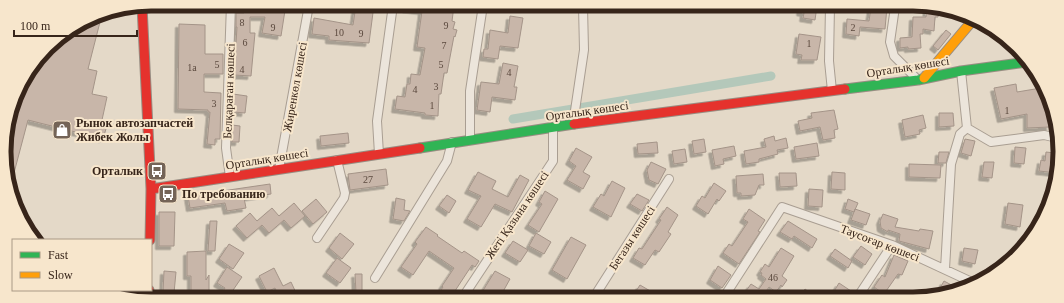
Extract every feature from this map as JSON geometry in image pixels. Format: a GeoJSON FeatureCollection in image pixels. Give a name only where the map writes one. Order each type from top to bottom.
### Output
{"type":"FeatureCollection","features":[{"type":"Feature","properties":{"kind":"main road"},"geometry":{"type":"LineString","coordinates":[[142,11],[151,189],[150,239]]}},
{"type":"Feature","properties":{"kind":"main road"},"geometry":{"type":"LineString","coordinates":[[921,79],[970,23]]}},
{"type":"Feature","properties":{"kind":"main road","name":"Орталық көшесі"},"geometry":{"type":"LineString","coordinates":[[151,189],[573,124],[921,79],[961,71],[1021,63]]}},
{"type":"Feature","properties":{"kind":"street","name":"Белқараған көшесі"},"geometry":{"type":"LineString","coordinates":[[230,177],[226,148],[231,11]]}},
{"type":"Feature","properties":{"kind":"street","name":"Жиренкөл көшесі"},"geometry":{"type":"LineString","coordinates":[[279,169],[308,11]]}},
{"type":"Feature","properties":{"kind":"street"},"geometry":{"type":"LineString","coordinates":[[379,154],[377,121],[393,11]]}},
{"type":"Feature","properties":{"kind":"street"},"geometry":{"type":"LineString","coordinates":[[470,140],[470,91],[482,11]]}},
{"type":"Feature","properties":{"kind":"street"},"geometry":{"type":"LineString","coordinates":[[573,124],[584,50],[583,11]]}},
{"type":"Feature","properties":{"kind":"street"},"geometry":{"type":"LineString","coordinates":[[830,11],[829,61],[832,91]]}},
{"type":"Feature","properties":{"kind":"street"},"geometry":{"type":"LineString","coordinates":[[894,11],[890,42],[894,56],[921,79]]}},
{"type":"Feature","properties":{"kind":"street"},"geometry":{"type":"LineString","coordinates":[[961,71],[967,128]]}},
{"type":"Feature","properties":{"kind":"street","name":"Жеті Қазына көшесі"},"geometry":{"type":"LineString","coordinates":[[466,292],[553,161],[553,127]]}},
{"type":"Feature","properties":{"kind":"street"},"geometry":{"type":"LineString","coordinates":[[967,128],[991,142],[1044,135],[1052,137]]}},
{"type":"Feature","properties":{"kind":"street"},"geometry":{"type":"LineString","coordinates":[[945,269],[951,164],[960,134],[967,128]]}},
{"type":"Feature","properties":{"kind":"street"},"geometry":{"type":"LineString","coordinates":[[375,278],[447,161],[452,142]]}},
{"type":"Feature","properties":{"kind":"street"},"geometry":{"type":"LineString","coordinates":[[317,238],[344,198],[345,193],[337,160]]}},
{"type":"Feature","properties":{"kind":"street","name":"Бегазы көшесі"},"geometry":{"type":"LineString","coordinates":[[597,292],[669,179]]}},
{"type":"Feature","properties":{"kind":"street","name":"Тауcоғар көшесі"},"geometry":{"type":"LineString","coordinates":[[727,292],[782,207],[892,245],[968,280]]}},
{"type":"Feature","properties":{"kind":"street"},"geometry":{"type":"LineString","coordinates":[[861,292],[892,245]]}},
{"type":"Feature","properties":{"kind":"building"},"geometry":{"type":"Polygon","coordinates":[[[244,11],[285,11],[281,36],[262,33],[265,17],[250,17],[250,33],[255,33],[251,76],[234,75],[237,27],[236,13],[244,13],[244,11]]]}},
{"type":"Feature","properties":{"kind":"building"},"geometry":{"type":"Polygon","coordinates":[[[355,11],[373,11],[369,43],[329,40],[329,36],[312,34],[314,18],[353,25],[355,11]]]}},
{"type":"Feature","properties":{"kind":"building"},"geometry":{"type":"Polygon","coordinates":[[[422,11],[453,11],[452,21],[455,22],[453,29],[457,30],[455,37],[454,36],[447,73],[444,73],[441,94],[439,94],[438,116],[395,109],[397,96],[405,97],[407,84],[410,84],[411,74],[420,75],[425,48],[417,47],[422,11]]]}},
{"type":"Feature","properties":{"kind":"building"},"geometry":{"type":"Polygon","coordinates":[[[816,11],[815,20],[803,18],[804,13],[800,12],[816,11]]]}},
{"type":"Feature","properties":{"kind":"building"},"geometry":{"type":"Polygon","coordinates":[[[870,11],[887,11],[885,29],[860,27],[859,36],[846,34],[847,19],[869,21],[870,11]]]}},
{"type":"Feature","properties":{"kind":"building"},"geometry":{"type":"Polygon","coordinates":[[[927,12],[939,14],[938,17],[935,17],[934,31],[923,29],[923,34],[920,34],[921,48],[900,48],[900,38],[912,37],[913,17],[926,17],[927,12]]]}},
{"type":"Feature","properties":{"kind":"building"},"geometry":{"type":"Polygon","coordinates":[[[510,16],[523,18],[518,48],[500,46],[498,59],[483,57],[484,49],[488,49],[490,30],[508,33],[510,16]]]}},
{"type":"Feature","properties":{"kind":"building"},"geometry":{"type":"Polygon","coordinates":[[[100,22],[88,69],[97,71],[92,94],[107,97],[102,120],[108,122],[103,139],[28,120],[13,176],[11,161],[12,133],[18,106],[25,89],[40,66],[52,52],[66,40],[89,25],[100,22]]]}},
{"type":"Feature","properties":{"kind":"building"},"geometry":{"type":"Polygon","coordinates":[[[179,24],[205,25],[205,54],[223,54],[223,74],[204,74],[204,92],[221,93],[220,139],[215,139],[215,145],[207,144],[210,112],[208,112],[208,110],[178,109],[179,24]]]}},
{"type":"Feature","properties":{"kind":"building"},"geometry":{"type":"Polygon","coordinates":[[[946,30],[951,34],[938,50],[933,46],[946,30]]]}},
{"type":"Feature","properties":{"kind":"building"},"geometry":{"type":"Polygon","coordinates":[[[799,34],[821,37],[817,60],[801,60],[802,55],[796,54],[799,34]]]}},
{"type":"Feature","properties":{"kind":"building"},"geometry":{"type":"Polygon","coordinates":[[[503,63],[518,66],[514,87],[517,87],[515,100],[492,97],[490,112],[477,110],[481,82],[499,84],[503,63]]]}},
{"type":"Feature","properties":{"kind":"building"},"geometry":{"type":"Polygon","coordinates":[[[1016,84],[1017,92],[1039,88],[1044,108],[1046,108],[1050,127],[1027,128],[1027,114],[1001,119],[994,88],[1016,84]]]}},
{"type":"Feature","properties":{"kind":"building"},"geometry":{"type":"Polygon","coordinates":[[[233,94],[247,96],[245,113],[233,112],[233,94]]]}},
{"type":"Feature","properties":{"kind":"building"},"geometry":{"type":"Polygon","coordinates":[[[834,110],[838,129],[834,130],[835,138],[823,140],[820,127],[800,131],[798,121],[812,118],[811,113],[834,110]]]}},
{"type":"Feature","properties":{"kind":"building"},"geometry":{"type":"Polygon","coordinates":[[[939,113],[953,113],[954,126],[939,127],[939,113]]]}},
{"type":"Feature","properties":{"kind":"building"},"geometry":{"type":"Polygon","coordinates":[[[923,115],[926,128],[919,130],[920,134],[905,137],[902,120],[923,115]]]}},
{"type":"Feature","properties":{"kind":"building"},"geometry":{"type":"Polygon","coordinates":[[[232,125],[240,126],[239,142],[232,142],[232,125]]]}},
{"type":"Feature","properties":{"kind":"building"},"geometry":{"type":"Polygon","coordinates":[[[348,133],[349,143],[321,146],[320,136],[348,133]]]}},
{"type":"Feature","properties":{"kind":"building"},"geometry":{"type":"Polygon","coordinates":[[[774,136],[775,141],[786,138],[788,148],[777,150],[778,154],[759,159],[759,162],[746,164],[744,151],[766,147],[764,139],[774,136]]]}},
{"type":"Feature","properties":{"kind":"building"},"geometry":{"type":"Polygon","coordinates":[[[704,139],[706,152],[694,154],[692,141],[704,139]]]}},
{"type":"Feature","properties":{"kind":"building"},"geometry":{"type":"Polygon","coordinates":[[[965,139],[975,141],[971,156],[961,153],[965,139]]]}},
{"type":"Feature","properties":{"kind":"building"},"geometry":{"type":"Polygon","coordinates":[[[657,142],[658,153],[638,154],[637,144],[657,142]]]}},
{"type":"Feature","properties":{"kind":"building"},"geometry":{"type":"Polygon","coordinates":[[[817,143],[819,156],[796,159],[794,147],[817,143]]]}},
{"type":"Feature","properties":{"kind":"building"},"geometry":{"type":"Polygon","coordinates":[[[734,146],[736,156],[723,159],[724,164],[715,166],[712,150],[734,146]]]}},
{"type":"Feature","properties":{"kind":"building"},"geometry":{"type":"Polygon","coordinates":[[[1015,147],[1026,148],[1024,164],[1014,163],[1015,147]]]}},
{"type":"Feature","properties":{"kind":"building"},"geometry":{"type":"Polygon","coordinates":[[[576,148],[592,157],[583,172],[590,176],[583,189],[567,180],[576,166],[569,161],[576,148]]]}},
{"type":"Feature","properties":{"kind":"building"},"geometry":{"type":"Polygon","coordinates":[[[685,149],[687,162],[674,164],[672,151],[685,149]]]}},
{"type":"Feature","properties":{"kind":"building"},"geometry":{"type":"Polygon","coordinates":[[[939,152],[949,152],[946,163],[938,163],[939,152]]]}},
{"type":"Feature","properties":{"kind":"building"},"geometry":{"type":"Polygon","coordinates":[[[1046,152],[1053,153],[1051,172],[1039,171],[1041,160],[1045,161],[1046,152]]]}},
{"type":"Feature","properties":{"kind":"building"},"geometry":{"type":"Polygon","coordinates":[[[651,162],[666,169],[658,184],[649,180],[647,170],[651,162]]]}},
{"type":"Feature","properties":{"kind":"building"},"geometry":{"type":"Polygon","coordinates":[[[984,162],[994,162],[992,178],[982,177],[984,162]]]}},
{"type":"Feature","properties":{"kind":"building"},"geometry":{"type":"Polygon","coordinates":[[[909,164],[941,165],[940,178],[909,177],[909,164]]]}},
{"type":"Feature","properties":{"kind":"building"},"geometry":{"type":"Polygon","coordinates":[[[386,169],[388,185],[350,190],[348,174],[386,169]]]}},
{"type":"Feature","properties":{"kind":"building"},"geometry":{"type":"Polygon","coordinates":[[[478,172],[496,181],[492,189],[508,197],[520,175],[529,180],[512,212],[495,204],[481,227],[467,219],[481,196],[468,190],[478,172]]]}},
{"type":"Feature","properties":{"kind":"building"},"geometry":{"type":"Polygon","coordinates":[[[832,172],[845,173],[845,190],[831,189],[832,172]]]}},
{"type":"Feature","properties":{"kind":"building"},"geometry":{"type":"Polygon","coordinates":[[[779,173],[796,173],[797,186],[780,187],[779,173]]]}},
{"type":"Feature","properties":{"kind":"building"},"geometry":{"type":"Polygon","coordinates":[[[763,174],[764,185],[759,185],[755,195],[741,196],[741,193],[737,193],[736,176],[763,174]]]}},
{"type":"Feature","properties":{"kind":"building"},"geometry":{"type":"Polygon","coordinates":[[[612,181],[625,188],[611,217],[593,207],[601,194],[604,196],[612,181]]]}},
{"type":"Feature","properties":{"kind":"building"},"geometry":{"type":"Polygon","coordinates":[[[714,183],[726,191],[719,201],[717,199],[708,214],[696,206],[702,196],[705,198],[714,183]]]}},
{"type":"Feature","properties":{"kind":"building"},"geometry":{"type":"Polygon","coordinates":[[[270,184],[271,194],[244,198],[246,208],[227,211],[225,203],[190,208],[188,196],[270,184]]]}},
{"type":"Feature","properties":{"kind":"building"},"geometry":{"type":"Polygon","coordinates":[[[809,189],[823,190],[822,207],[808,206],[809,189]]]}},
{"type":"Feature","properties":{"kind":"building"},"geometry":{"type":"Polygon","coordinates":[[[545,191],[558,199],[539,232],[528,225],[542,204],[539,202],[545,191]]]}},
{"type":"Feature","properties":{"kind":"building"},"geometry":{"type":"Polygon","coordinates":[[[637,194],[649,200],[642,211],[630,204],[637,194]]]}},
{"type":"Feature","properties":{"kind":"building"},"geometry":{"type":"Polygon","coordinates":[[[447,195],[456,201],[449,213],[439,206],[447,195]]]}},
{"type":"Feature","properties":{"kind":"building"},"geometry":{"type":"Polygon","coordinates":[[[396,198],[405,200],[404,210],[410,211],[404,221],[393,219],[396,198]]]}},
{"type":"Feature","properties":{"kind":"building"},"geometry":{"type":"Polygon","coordinates":[[[316,199],[327,212],[313,224],[302,211],[316,199]]]}},
{"type":"Feature","properties":{"kind":"building"},"geometry":{"type":"Polygon","coordinates":[[[848,199],[858,203],[854,212],[845,209],[848,199]]]}},
{"type":"Feature","properties":{"kind":"building"},"geometry":{"type":"Polygon","coordinates":[[[294,203],[305,216],[291,228],[284,220],[269,233],[262,225],[247,238],[236,226],[250,213],[257,221],[272,208],[279,216],[294,203]]]}},
{"type":"Feature","properties":{"kind":"building"},"geometry":{"type":"Polygon","coordinates":[[[1008,203],[1023,205],[1020,227],[1005,224],[1008,203]]]}},
{"type":"Feature","properties":{"kind":"building"},"geometry":{"type":"Polygon","coordinates":[[[667,207],[678,215],[668,232],[671,234],[659,252],[655,250],[645,265],[633,258],[639,248],[642,249],[661,220],[659,219],[667,207]]]}},
{"type":"Feature","properties":{"kind":"building"},"geometry":{"type":"Polygon","coordinates":[[[749,209],[765,220],[758,231],[760,232],[739,264],[723,253],[729,244],[732,246],[748,222],[743,219],[749,209]]]}},
{"type":"Feature","properties":{"kind":"building"},"geometry":{"type":"Polygon","coordinates":[[[855,209],[870,214],[866,225],[851,220],[855,209]]]}},
{"type":"Feature","properties":{"kind":"building"},"geometry":{"type":"Polygon","coordinates":[[[159,212],[175,212],[174,246],[159,246],[159,212]]]}},
{"type":"Feature","properties":{"kind":"building"},"geometry":{"type":"Polygon","coordinates":[[[883,214],[898,219],[895,227],[919,231],[920,229],[933,231],[929,249],[899,241],[900,234],[888,230],[888,232],[881,228],[880,221],[883,214]]]}},
{"type":"Feature","properties":{"kind":"building"},"geometry":{"type":"Polygon","coordinates":[[[210,221],[217,221],[215,251],[208,251],[210,221]]]}},
{"type":"Feature","properties":{"kind":"building"},"geometry":{"type":"Polygon","coordinates":[[[788,221],[817,239],[812,248],[794,236],[792,239],[780,232],[788,221]]]}},
{"type":"Feature","properties":{"kind":"building"},"geometry":{"type":"Polygon","coordinates":[[[426,227],[462,253],[464,251],[479,261],[475,267],[472,265],[454,292],[440,292],[454,268],[429,251],[413,275],[401,267],[417,244],[415,242],[426,227]]]}},
{"type":"Feature","properties":{"kind":"building"},"geometry":{"type":"Polygon","coordinates":[[[340,233],[354,244],[342,259],[329,248],[340,233]]]}},
{"type":"Feature","properties":{"kind":"building"},"geometry":{"type":"Polygon","coordinates":[[[536,233],[551,242],[544,254],[529,246],[536,233]]]}},
{"type":"Feature","properties":{"kind":"building"},"geometry":{"type":"Polygon","coordinates":[[[571,237],[586,245],[567,279],[552,270],[571,237]]]}},
{"type":"Feature","properties":{"kind":"building"},"geometry":{"type":"Polygon","coordinates":[[[513,241],[528,250],[520,262],[505,253],[513,241]]]}},
{"type":"Feature","properties":{"kind":"building"},"geometry":{"type":"Polygon","coordinates":[[[229,244],[244,253],[233,269],[219,259],[229,244]]]}},
{"type":"Feature","properties":{"kind":"building"},"geometry":{"type":"Polygon","coordinates":[[[861,246],[872,254],[865,265],[853,257],[861,246]]]}},
{"type":"Feature","properties":{"kind":"building"},"geometry":{"type":"Polygon","coordinates":[[[781,248],[794,256],[782,276],[787,280],[776,292],[769,287],[766,292],[745,292],[751,284],[759,289],[766,279],[760,272],[765,264],[769,267],[781,248]]]}},
{"type":"Feature","properties":{"kind":"building"},"geometry":{"type":"Polygon","coordinates":[[[964,248],[978,250],[975,264],[962,261],[964,248]]]}},
{"type":"Feature","properties":{"kind":"building"},"geometry":{"type":"Polygon","coordinates":[[[835,249],[852,261],[848,268],[830,256],[835,249]]]}},
{"type":"Feature","properties":{"kind":"building"},"geometry":{"type":"Polygon","coordinates":[[[206,251],[206,280],[209,275],[209,292],[191,292],[191,276],[187,276],[187,252],[206,251]]]}},
{"type":"Feature","properties":{"kind":"building"},"geometry":{"type":"Polygon","coordinates":[[[894,255],[908,261],[902,275],[898,274],[885,292],[881,292],[874,287],[882,275],[885,277],[894,255]]]}},
{"type":"Feature","properties":{"kind":"building"},"geometry":{"type":"Polygon","coordinates":[[[337,258],[351,268],[340,283],[326,273],[337,258]]]}},
{"type":"Feature","properties":{"kind":"building"},"geometry":{"type":"Polygon","coordinates":[[[718,266],[731,275],[722,288],[710,280],[718,266]]]}},
{"type":"Feature","properties":{"kind":"building"},"geometry":{"type":"Polygon","coordinates":[[[227,267],[242,277],[232,292],[222,292],[225,288],[217,283],[227,267]]]}},
{"type":"Feature","properties":{"kind":"building"},"geometry":{"type":"Polygon","coordinates":[[[274,268],[283,286],[291,282],[296,292],[277,292],[275,288],[267,292],[259,276],[274,268]]]}},
{"type":"Feature","properties":{"kind":"building"},"geometry":{"type":"Polygon","coordinates":[[[164,271],[176,272],[174,292],[163,292],[164,271]]]}},
{"type":"Feature","properties":{"kind":"building"},"geometry":{"type":"Polygon","coordinates":[[[495,271],[510,279],[503,292],[482,292],[495,271]]]}},
{"type":"Feature","properties":{"kind":"building"},"geometry":{"type":"Polygon","coordinates":[[[355,274],[362,274],[362,292],[356,292],[355,274]]]}},
{"type":"Feature","properties":{"kind":"building"},"geometry":{"type":"Polygon","coordinates":[[[944,281],[953,286],[940,289],[944,281]]]}},
{"type":"Feature","properties":{"kind":"building"},"geometry":{"type":"Polygon","coordinates":[[[839,283],[851,291],[850,292],[834,292],[839,283]]]}},
{"type":"Feature","properties":{"kind":"building"},"geometry":{"type":"Polygon","coordinates":[[[640,285],[652,292],[635,292],[640,285]]]}},
{"type":"Feature","properties":{"kind":"waterway"},"geometry":{"type":"LineString","coordinates":[[513,119],[771,76]]}},
{"type":"Feature","properties":{"kind":"traffic: fast"},"geometry":{"type":"LineString","coordinates":[[845,89],[918,80],[961,71],[1021,63]]}},
{"type":"Feature","properties":{"kind":"traffic: fast"},"geometry":{"type":"LineString","coordinates":[[420,148],[574,124]]}},
{"type":"Feature","properties":{"kind":"traffic: slow"},"geometry":{"type":"LineString","coordinates":[[924,78],[970,23]]}},
{"type":"Feature","properties":{"kind":"traffic: jam"},"geometry":{"type":"LineString","coordinates":[[142,11],[151,189],[150,239]]}},
{"type":"Feature","properties":{"kind":"traffic: jam"},"geometry":{"type":"LineString","coordinates":[[574,124],[845,89]]}},
{"type":"Feature","properties":{"kind":"traffic: jam"},"geometry":{"type":"LineString","coordinates":[[151,189],[420,148]]}},
{"type":"Feature","properties":{"kind":"place","name":"Рынок автозапчастей Жибек Жолы"},"geometry":{"type":"Point","coordinates":[62,130]}},
{"type":"Feature","properties":{"kind":"place","name":"Орталык"},"geometry":{"type":"Point","coordinates":[157,171]}},
{"type":"Feature","properties":{"kind":"place","name":"По требованию"},"geometry":{"type":"Point","coordinates":[168,194]}}]}
